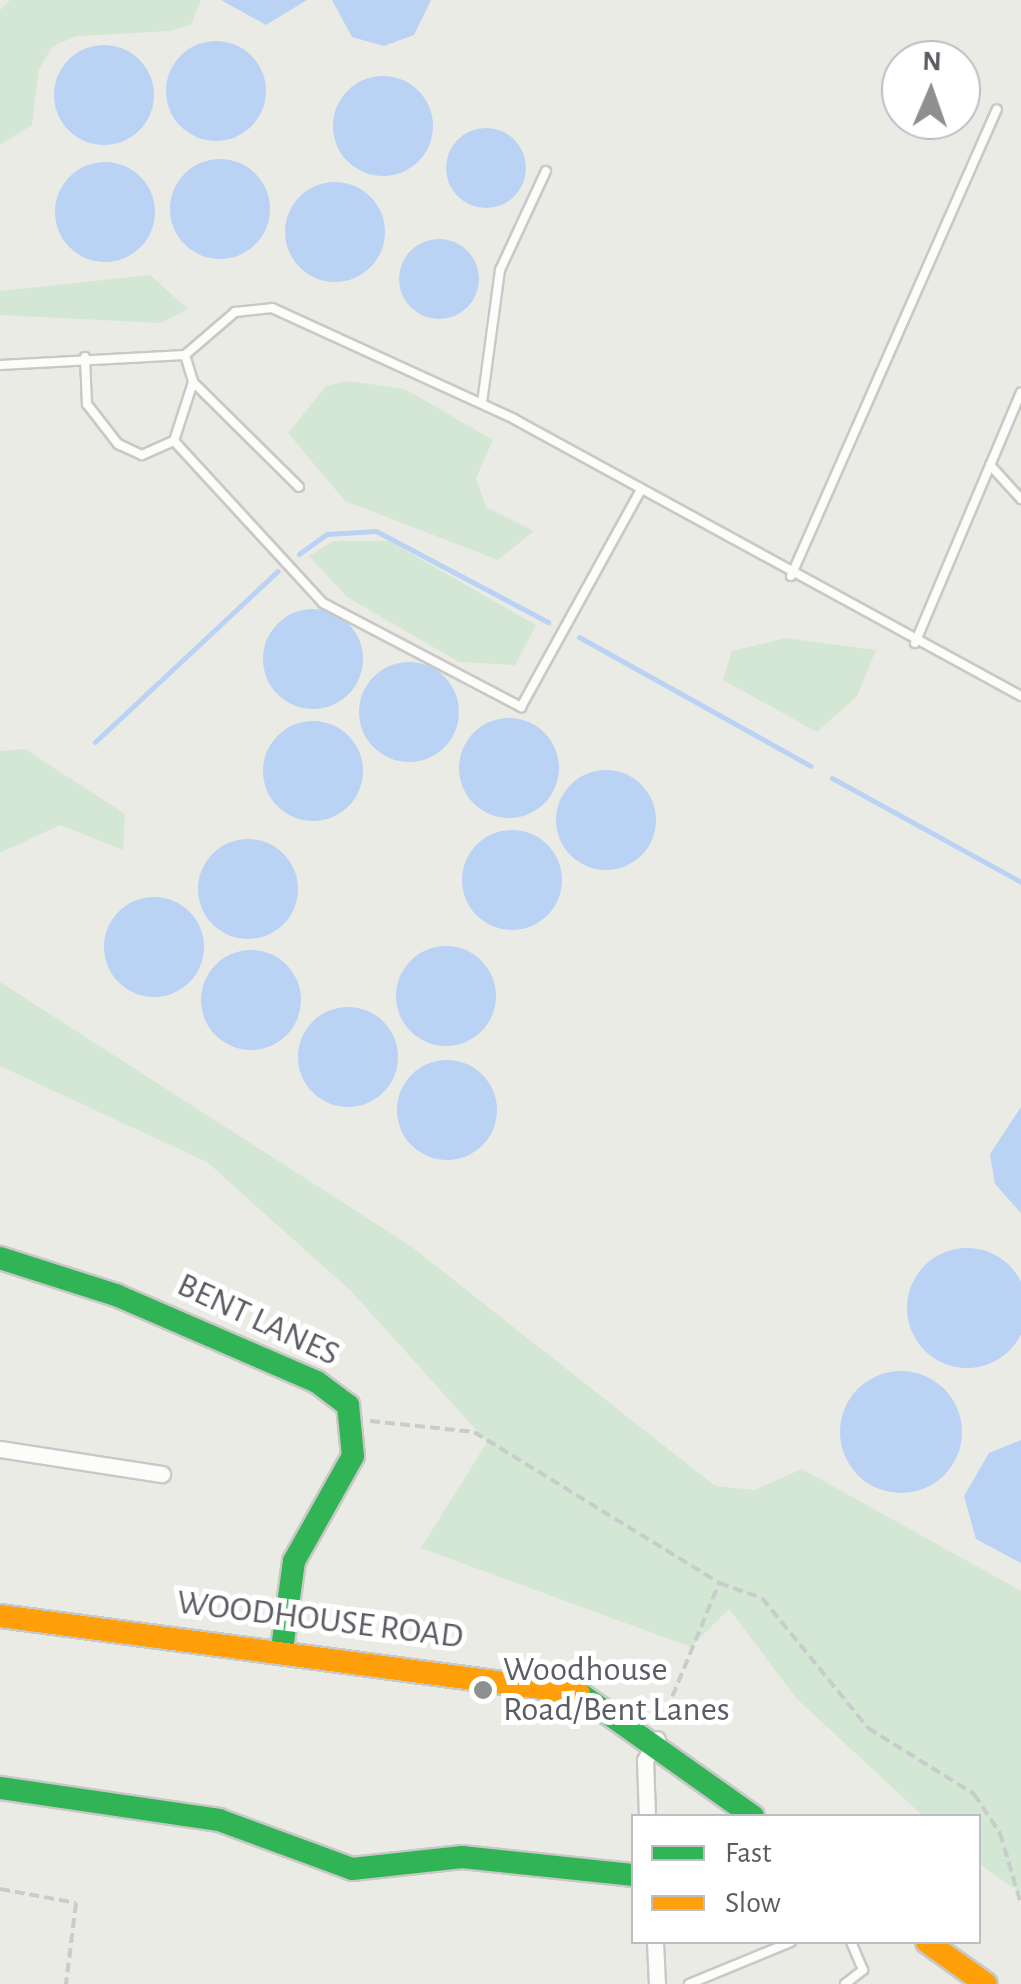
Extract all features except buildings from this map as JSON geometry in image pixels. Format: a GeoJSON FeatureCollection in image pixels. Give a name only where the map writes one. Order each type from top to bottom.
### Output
{"type":"FeatureCollection","features":[{"type":"Feature","properties":{"kind":"street","name":"BENT LANES"},"geometry":{"type":"LineString","coordinates":[[0,1258],[116,1295],[317,1382],[356,1421]]}},
{"type":"Feature","properties":{"kind":"street"},"geometry":{"type":"LineString","coordinates":[[282,1649],[294,1561],[346,1476],[356,1421]]}},
{"type":"Feature","properties":{"kind":"street"},"geometry":{"type":"LineString","coordinates":[[0,1449],[162,1474]]}},
{"type":"Feature","properties":{"kind":"street","name":"WOODHOUSE ROAD"},"geometry":{"type":"LineString","coordinates":[[0,1616],[282,1649],[588,1694],[655,1738],[750,1814]]}},
{"type":"Feature","properties":{"kind":"street"},"geometry":{"type":"LineString","coordinates":[[647,1814],[646,1760],[655,1738]]}},
{"type":"Feature","properties":{"kind":"street"},"geometry":{"type":"LineString","coordinates":[[0,1788],[219,1820],[352,1869],[462,1858],[631,1876]]}},
{"type":"Feature","properties":{"kind":"street"},"geometry":{"type":"LineString","coordinates":[[655,1944],[658,1984]]}},
{"type":"Feature","properties":{"kind":"street"},"geometry":{"type":"LineString","coordinates":[[931,1944],[986,1984]]}},
{"type":"Feature","properties":{"kind":"lane"},"geometry":{"type":"LineString","coordinates":[[792,576],[997,109]]}},
{"type":"Feature","properties":{"kind":"lane"},"geometry":{"type":"LineString","coordinates":[[482,403],[500,270],[546,170]]}},
{"type":"Feature","properties":{"kind":"lane"},"geometry":{"type":"LineString","coordinates":[[0,365],[185,355],[235,312],[272,308],[482,403],[792,576],[1021,696]]}},
{"type":"Feature","properties":{"kind":"lane"},"geometry":{"type":"LineString","coordinates":[[185,355],[193,382],[298,487]]}},
{"type":"Feature","properties":{"kind":"lane"},"geometry":{"type":"LineString","coordinates":[[85,358],[88,404],[118,444],[142,455],[174,441],[193,382]]}},
{"type":"Feature","properties":{"kind":"lane"},"geometry":{"type":"LineString","coordinates":[[915,642],[1021,392]]}},
{"type":"Feature","properties":{"kind":"lane"},"geometry":{"type":"LineString","coordinates":[[174,441],[322,603],[521,707],[640,491]]}},
{"type":"Feature","properties":{"kind":"lane"},"geometry":{"type":"LineString","coordinates":[[990,465],[1021,499]]}},
{"type":"Feature","properties":{"kind":"lane"},"geometry":{"type":"LineString","coordinates":[[689,1984],[785,1944]]}},
{"type":"Feature","properties":{"kind":"lane"},"geometry":{"type":"LineString","coordinates":[[845,1984],[863,1970],[852,1944]]}},
{"type":"Feature","properties":{"kind":"path"},"geometry":{"type":"LineString","coordinates":[[356,1421],[474,1432],[719,1584],[762,1598],[868,1728],[974,1794],[1000,1832],[1021,1904]]}},
{"type":"Feature","properties":{"kind":"path"},"geometry":{"type":"LineString","coordinates":[[655,1738],[686,1682],[719,1584]]}},
{"type":"Feature","properties":{"kind":"path"},"geometry":{"type":"LineString","coordinates":[[0,1889],[76,1903],[66,1984]]}},
{"type":"Feature","properties":{"kind":"green space"},"geometry":{"type":"Polygon","coordinates":[[[10,0],[201,0],[191,25],[171,31],[77,36],[53,46],[39,69],[32,125],[0,145],[0,10],[10,0]]]}},
{"type":"Feature","properties":{"kind":"green space"},"geometry":{"type":"Polygon","coordinates":[[[150,275],[188,309],[161,323],[0,315],[0,291],[150,275]]]}},
{"type":"Feature","properties":{"kind":"green space"},"geometry":{"type":"Polygon","coordinates":[[[349,381],[405,389],[493,440],[476,478],[486,507],[534,531],[498,560],[345,501],[288,433],[326,386],[349,381]]]}},
{"type":"Feature","properties":{"kind":"green space"},"geometry":{"type":"Polygon","coordinates":[[[333,541],[389,541],[536,625],[515,665],[459,662],[347,597],[309,556],[333,541]]]}},
{"type":"Feature","properties":{"kind":"green space"},"geometry":{"type":"Polygon","coordinates":[[[785,638],[876,650],[857,696],[817,732],[723,680],[732,651],[785,638]]]}},
{"type":"Feature","properties":{"kind":"green space"},"geometry":{"type":"Polygon","coordinates":[[[25,749],[125,814],[123,850],[60,825],[0,853],[0,751],[25,749]]]}},
{"type":"Feature","properties":{"kind":"green space"},"geometry":{"type":"Polygon","coordinates":[[[0,982],[412,1247],[715,1486],[755,1490],[802,1469],[1021,1591],[1021,1893],[981,1865],[981,1814],[921,1814],[797,1699],[729,1609],[691,1647],[421,1548],[487,1442],[352,1292],[207,1162],[0,1066],[0,982]]]}},
{"type":"Feature","properties":{"kind":"water"},"geometry":{"type":"Polygon","coordinates":[[[221,0],[307,0],[266,25],[221,0]]]}},
{"type":"Feature","properties":{"kind":"water"},"geometry":{"type":"Polygon","coordinates":[[[332,0],[431,0],[414,35],[384,46],[352,37],[332,0]]]}},
{"type":"Feature","properties":{"kind":"water"},"geometry":{"type":"Polygon","coordinates":[[[216,41],[244,49],[258,63],[266,91],[258,119],[244,133],[216,141],[188,133],[174,119],[166,91],[174,63],[188,49],[216,41]]]}},
{"type":"Feature","properties":{"kind":"water"},"geometry":{"type":"Polygon","coordinates":[[[104,45],[132,53],[146,67],[154,95],[146,123],[132,137],[104,145],[76,137],[62,123],[54,95],[62,67],[76,53],[104,45]]]}},
{"type":"Feature","properties":{"kind":"water"},"geometry":{"type":"Polygon","coordinates":[[[383,76],[411,84],[425,98],[433,126],[425,154],[411,168],[383,176],[355,168],[341,154],[333,126],[341,98],[355,84],[383,76]]]}},
{"type":"Feature","properties":{"kind":"water"},"geometry":{"type":"Polygon","coordinates":[[[478,128],[494,128],[515,139],[526,168],[515,197],[494,208],[478,208],[464,202],[452,190],[446,176],[446,160],[452,146],[464,134],[478,128]]]}},
{"type":"Feature","properties":{"kind":"water"},"geometry":{"type":"Polygon","coordinates":[[[220,159],[248,167],[262,181],[270,209],[262,237],[248,251],[220,259],[192,251],[178,237],[170,209],[178,181],[192,167],[220,159]]]}},
{"type":"Feature","properties":{"kind":"water"},"geometry":{"type":"Polygon","coordinates":[[[105,162],[133,170],[147,184],[155,212],[147,240],[133,254],[105,262],[77,254],[63,240],[55,212],[63,184],[77,170],[105,162]]]}},
{"type":"Feature","properties":{"kind":"water"},"geometry":{"type":"Polygon","coordinates":[[[335,182],[363,190],[377,204],[385,232],[377,260],[363,274],[335,282],[307,274],[293,260],[285,232],[293,204],[307,190],[335,182]]]}},
{"type":"Feature","properties":{"kind":"water"},"geometry":{"type":"Polygon","coordinates":[[[431,239],[447,239],[468,250],[479,279],[468,308],[447,319],[431,319],[417,313],[405,301],[399,287],[399,271],[405,257],[417,245],[431,239]]]}},
{"type":"Feature","properties":{"kind":"water"},"geometry":{"type":"Polygon","coordinates":[[[313,609],[332,613],[348,624],[359,640],[363,659],[359,678],[348,694],[332,705],[313,709],[294,705],[278,694],[267,678],[263,659],[267,640],[278,624],[294,613],[313,609]]]}},
{"type":"Feature","properties":{"kind":"water"},"geometry":{"type":"Polygon","coordinates":[[[409,662],[428,666],[444,677],[455,693],[459,712],[455,731],[444,747],[428,758],[409,762],[390,758],[374,747],[363,731],[359,712],[363,693],[374,677],[390,666],[409,662]]]}},
{"type":"Feature","properties":{"kind":"water"},"geometry":{"type":"Polygon","coordinates":[[[509,718],[528,722],[544,733],[555,749],[559,768],[555,787],[544,803],[528,814],[509,818],[490,814],[474,803],[463,787],[459,768],[463,749],[474,733],[490,722],[509,718]]]}},
{"type":"Feature","properties":{"kind":"water"},"geometry":{"type":"Polygon","coordinates":[[[313,721],[341,729],[355,743],[363,771],[355,799],[341,813],[313,821],[285,813],[271,799],[263,771],[271,743],[285,729],[313,721]]]}},
{"type":"Feature","properties":{"kind":"water"},"geometry":{"type":"Polygon","coordinates":[[[606,770],[625,774],[641,785],[652,801],[656,820],[652,839],[641,855],[625,866],[606,870],[587,866],[571,855],[560,839],[556,820],[560,801],[571,785],[587,774],[606,770]]]}},
{"type":"Feature","properties":{"kind":"water"},"geometry":{"type":"Polygon","coordinates":[[[512,830],[540,838],[554,852],[562,880],[554,908],[540,922],[512,930],[484,922],[470,908],[462,880],[470,852],[484,838],[512,830]]]}},
{"type":"Feature","properties":{"kind":"water"},"geometry":{"type":"Polygon","coordinates":[[[248,839],[267,843],[283,854],[294,870],[298,889],[294,908],[283,924],[267,935],[248,939],[229,935],[213,924],[202,908],[198,889],[202,870],[213,854],[229,843],[248,839]]]}},
{"type":"Feature","properties":{"kind":"water"},"geometry":{"type":"Polygon","coordinates":[[[154,897],[173,901],[189,912],[200,928],[204,947],[200,966],[189,982],[173,993],[154,997],[135,993],[119,982],[108,966],[104,947],[108,928],[119,912],[135,901],[154,897]]]}},
{"type":"Feature","properties":{"kind":"water"},"geometry":{"type":"Polygon","coordinates":[[[446,946],[465,950],[481,961],[492,977],[496,996],[492,1015],[481,1031],[465,1042],[446,1046],[427,1042],[411,1031],[400,1015],[396,996],[400,977],[411,961],[427,950],[446,946]]]}},
{"type":"Feature","properties":{"kind":"water"},"geometry":{"type":"Polygon","coordinates":[[[251,950],[279,958],[293,972],[301,1000],[293,1028],[279,1042],[251,1050],[223,1042],[209,1028],[201,1000],[209,972],[223,958],[251,950]]]}},
{"type":"Feature","properties":{"kind":"water"},"geometry":{"type":"Polygon","coordinates":[[[348,1007],[367,1011],[383,1022],[394,1038],[398,1057],[394,1076],[383,1092],[367,1103],[348,1107],[329,1103],[313,1092],[302,1076],[298,1057],[302,1038],[313,1022],[329,1011],[348,1007]]]}},
{"type":"Feature","properties":{"kind":"water"},"geometry":{"type":"Polygon","coordinates":[[[447,1060],[466,1064],[482,1075],[493,1091],[497,1110],[493,1129],[482,1145],[466,1156],[447,1160],[428,1156],[412,1145],[401,1129],[397,1110],[401,1091],[412,1075],[428,1064],[447,1060]]]}},
{"type":"Feature","properties":{"kind":"water"},"geometry":{"type":"Polygon","coordinates":[[[1021,1107],[1021,1213],[995,1184],[990,1154],[1021,1107]]]}},
{"type":"Feature","properties":{"kind":"water"},"geometry":{"type":"Polygon","coordinates":[[[955,1249],[979,1249],[1000,1258],[1022,1285],[1022,1331],[1000,1358],[979,1367],[955,1367],[934,1358],[917,1341],[908,1320],[908,1296],[917,1275],[934,1258],[955,1249]]]}},
{"type":"Feature","properties":{"kind":"water"},"geometry":{"type":"Polygon","coordinates":[[[901,1371],[924,1375],[944,1389],[958,1409],[962,1432],[958,1455],[944,1475],[924,1489],[901,1493],[878,1489],[858,1475],[844,1455],[840,1432],[844,1409],[858,1389],[878,1375],[901,1371]]]}},
{"type":"Feature","properties":{"kind":"water"},"geometry":{"type":"Polygon","coordinates":[[[1021,1440],[1021,1563],[976,1539],[964,1496],[989,1453],[1021,1440]]]}},
{"type":"Feature","properties":{"kind":"waterway"},"geometry":{"type":"LineString","coordinates":[[299,554],[327,534],[376,531],[548,622]]}},
{"type":"Feature","properties":{"kind":"waterway"},"geometry":{"type":"LineString","coordinates":[[95,742],[278,571]]}},
{"type":"Feature","properties":{"kind":"waterway"},"geometry":{"type":"LineString","coordinates":[[579,637],[811,766]]}},
{"type":"Feature","properties":{"kind":"waterway"},"geometry":{"type":"LineString","coordinates":[[832,778],[1021,882]]}},
{"type":"Feature","properties":{"kind":"traffic: fast"},"geometry":{"type":"LineString","coordinates":[[0,1258],[116,1295],[317,1382],[348,1405],[353,1456],[294,1561],[282,1649]]}},
{"type":"Feature","properties":{"kind":"traffic: fast"},"geometry":{"type":"LineString","coordinates":[[579,1693],[750,1814]]}},
{"type":"Feature","properties":{"kind":"traffic: fast"},"geometry":{"type":"LineString","coordinates":[[0,1788],[219,1820],[352,1869],[462,1857],[631,1875]]}},
{"type":"Feature","properties":{"kind":"traffic: slow"},"geometry":{"type":"LineString","coordinates":[[0,1616],[579,1693]]}},
{"type":"Feature","properties":{"kind":"traffic: slow"},"geometry":{"type":"LineString","coordinates":[[930,1944],[986,1984]]}},
{"type":"Feature","properties":{"kind":"place","name":"Woodhouse Road/Bent Lanes"},"geometry":{"type":"Point","coordinates":[483,1690]}}]}
